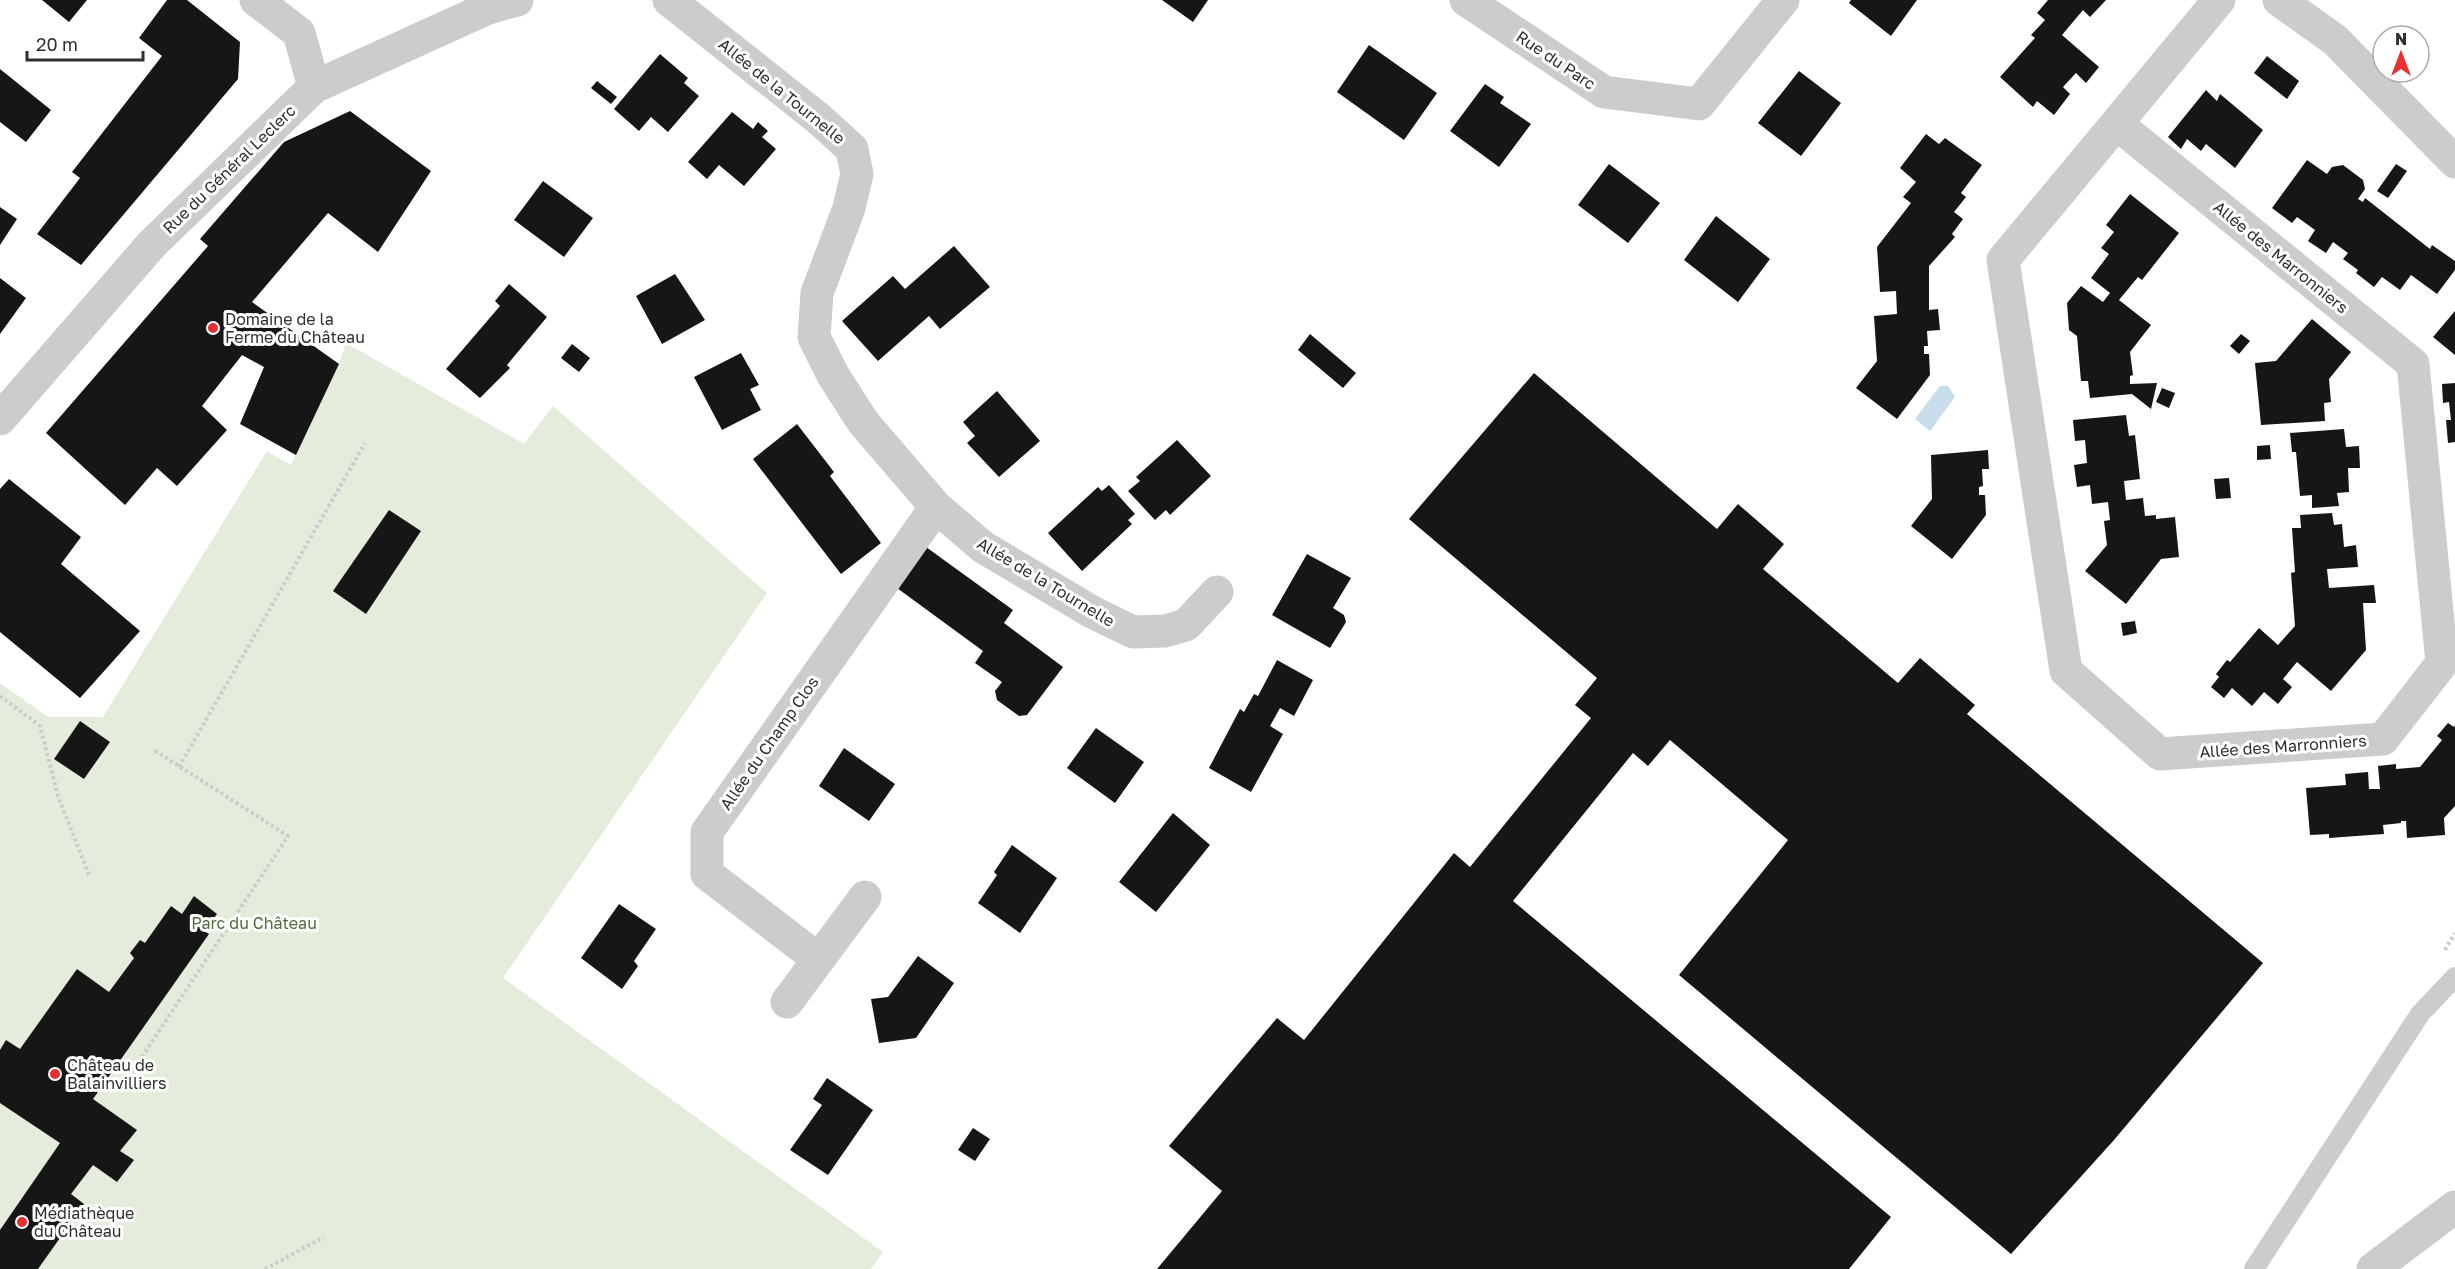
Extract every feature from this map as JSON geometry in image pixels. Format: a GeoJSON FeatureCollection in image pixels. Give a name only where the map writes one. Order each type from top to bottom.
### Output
{"type":"FeatureCollection","features":[{"type":"Feature","properties":{"kind":"street"},"geometry":{"type":"LineString","coordinates":[[256,0],[299,33],[314,87]]}},
{"type":"Feature","properties":{"kind":"street","name":"Rue du Général Leclerc"},"geometry":{"type":"LineString","coordinates":[[0,418],[152,244],[314,87],[488,8],[517,0]]}},
{"type":"Feature","properties":{"kind":"street","name":"Allée de la Tournelle"},"geometry":{"type":"LineString","coordinates":[[669,0],[819,119],[852,149],[857,174],[849,208],[817,293],[814,338],[833,375],[863,422],[936,507],[983,547],[1092,612],[1133,632],[1165,631],[1186,625],[1217,592]]}},
{"type":"Feature","properties":{"kind":"street","name":"Rue du Parc"},"geometry":{"type":"LineString","coordinates":[[1466,0],[1604,92],[1699,105],[1783,0]]}},
{"type":"Feature","properties":{"kind":"street","name":"Allée des Marronniers"},"geometry":{"type":"LineString","coordinates":[[2117,124],[2413,364],[2442,663],[2382,739],[2160,754],[2066,671],[2003,260],[2219,0]]}},
{"type":"Feature","properties":{"kind":"street"},"geometry":{"type":"LineString","coordinates":[[2279,0],[2335,40],[2455,162]]}},
{"type":"Feature","properties":{"kind":"street","name":"Allée du Champ Clos"},"geometry":{"type":"LineString","coordinates":[[818,959],[708,874],[708,832],[936,507]]}},
{"type":"Feature","properties":{"kind":"street"},"geometry":{"type":"LineString","coordinates":[[787,1002],[865,897]]}},
{"type":"Feature","properties":{"kind":"street"},"geometry":{"type":"LineString","coordinates":[[2373,1269],[2455,1207]]}},
{"type":"Feature","properties":{"kind":"lane"},"geometry":{"type":"LineString","coordinates":[[2254,1269],[2420,1014],[2455,977]]}},
{"type":"Feature","properties":{"kind":"path"},"geometry":{"type":"LineString","coordinates":[[180,767],[365,443]]}},
{"type":"Feature","properties":{"kind":"path"},"geometry":{"type":"LineString","coordinates":[[0,696],[40,726],[58,796],[88,875]]}},
{"type":"Feature","properties":{"kind":"path"},"geometry":{"type":"LineString","coordinates":[[122,1087],[288,836],[154,750]]}},
{"type":"Feature","properties":{"kind":"path"},"geometry":{"type":"LineString","coordinates":[[265,1269],[324,1238]]}},
{"type":"Feature","properties":{"kind":"green space","name":"Parc du Château"},"geometry":{"type":"Polygon","coordinates":[[[346,343],[524,444],[553,406],[767,593],[503,978],[883,1252],[871,1269],[0,1269],[0,683],[48,717],[103,717],[267,451],[291,465],[339,364],[346,343]]]}},
{"type":"Feature","properties":{"kind":"water"},"geometry":{"type":"Polygon","coordinates":[[[1940,386],[1948,386],[1955,397],[1930,431],[1915,419],[1940,386]]]}},
{"type":"Feature","properties":{"kind":"building"},"geometry":{"type":"Polygon","coordinates":[[[42,0],[87,0],[69,22],[42,0]]]}},
{"type":"Feature","properties":{"kind":"building"},"geometry":{"type":"Polygon","coordinates":[[[167,0],[187,0],[240,42],[238,79],[81,265],[37,234],[80,178],[72,172],[162,56],[139,38],[167,0]]]}},
{"type":"Feature","properties":{"kind":"building"},"geometry":{"type":"Polygon","coordinates":[[[1162,0],[1208,0],[1193,22],[1162,0]]]}},
{"type":"Feature","properties":{"kind":"building"},"geometry":{"type":"Polygon","coordinates":[[[1851,0],[1917,0],[1891,36],[1849,3],[1851,0]]]}},
{"type":"Feature","properties":{"kind":"building"},"geometry":{"type":"Polygon","coordinates":[[[2048,0],[2106,0],[2090,17],[2083,10],[2062,35],[2099,67],[2086,83],[2076,73],[2063,87],[2070,94],[2054,115],[2037,101],[2033,107],[2000,77],[2035,38],[2031,35],[2045,20],[2037,13],[2048,0]]]}},
{"type":"Feature","properties":{"kind":"building"},"geometry":{"type":"Polygon","coordinates":[[[1369,45],[1437,93],[1404,140],[1337,92],[1369,45]]]}},
{"type":"Feature","properties":{"kind":"building"},"geometry":{"type":"Polygon","coordinates":[[[660,54],[688,78],[684,83],[699,96],[668,132],[651,117],[639,131],[614,109],[660,54]]]}},
{"type":"Feature","properties":{"kind":"building"},"geometry":{"type":"Polygon","coordinates":[[[2267,56],[2299,81],[2287,99],[2254,73],[2267,56]]]}},
{"type":"Feature","properties":{"kind":"building"},"geometry":{"type":"Polygon","coordinates":[[[0,69],[51,110],[26,142],[0,122],[0,69]]]}},
{"type":"Feature","properties":{"kind":"building"},"geometry":{"type":"Polygon","coordinates":[[[1799,71],[1841,103],[1801,156],[1758,123],[1799,71]]]}},
{"type":"Feature","properties":{"kind":"building"},"geometry":{"type":"Polygon","coordinates":[[[597,81],[617,97],[611,104],[591,88],[597,81]]]}},
{"type":"Feature","properties":{"kind":"building"},"geometry":{"type":"Polygon","coordinates":[[[1485,84],[1504,97],[1500,103],[1531,124],[1499,167],[1450,131],[1485,84]]]}},
{"type":"Feature","properties":{"kind":"building"},"geometry":{"type":"Polygon","coordinates":[[[2206,90],[2217,101],[2220,94],[2263,130],[2235,168],[2206,144],[2201,151],[2187,139],[2181,149],[2168,137],[2206,90]]]}},
{"type":"Feature","properties":{"kind":"building","name":"Domaine de la Ferme du Château"},"geometry":{"type":"Polygon","coordinates":[[[350,111],[431,171],[378,252],[328,213],[252,302],[339,364],[296,455],[240,424],[264,367],[242,355],[202,406],[227,430],[177,486],[157,468],[125,505],[46,433],[208,246],[200,239],[284,142],[350,111]]]}},
{"type":"Feature","properties":{"kind":"building"},"geometry":{"type":"Polygon","coordinates":[[[732,112],[753,129],[758,122],[768,131],[762,137],[776,149],[744,186],[719,165],[707,179],[688,162],[732,112]]]}},
{"type":"Feature","properties":{"kind":"building"},"geometry":{"type":"Polygon","coordinates":[[[1926,134],[1939,144],[1945,138],[1982,165],[1961,193],[1966,197],[1954,212],[1963,219],[1952,234],[1955,237],[1929,266],[1929,310],[1938,309],[1940,330],[1927,331],[1928,346],[1924,346],[1924,354],[1929,354],[1930,375],[1897,419],[1856,388],[1877,361],[1874,316],[1897,314],[1896,291],[1880,292],[1877,247],[1911,203],[1903,197],[1916,182],[1900,168],[1926,134]]]}},
{"type":"Feature","properties":{"kind":"building"},"geometry":{"type":"Polygon","coordinates":[[[2307,160],[2327,174],[2332,167],[2343,165],[2363,180],[2365,189],[2358,199],[2363,202],[2365,198],[2430,249],[2432,245],[2455,261],[2455,270],[2437,294],[2411,275],[2400,290],[2382,277],[2374,287],[2356,273],[2358,270],[2343,259],[2348,253],[2333,242],[2326,253],[2308,241],[2315,230],[2297,217],[2292,223],[2272,208],[2307,160]]]}},
{"type":"Feature","properties":{"kind":"building"},"geometry":{"type":"Polygon","coordinates":[[[1609,164],[1660,203],[1628,243],[1578,205],[1609,164]]]}},
{"type":"Feature","properties":{"kind":"building"},"geometry":{"type":"Polygon","coordinates":[[[2396,164],[2407,171],[2388,198],[2377,191],[2396,164]]]}},
{"type":"Feature","properties":{"kind":"building"},"geometry":{"type":"Polygon","coordinates":[[[543,181],[593,218],[564,257],[514,220],[543,181]]]}},
{"type":"Feature","properties":{"kind":"building"},"geometry":{"type":"Polygon","coordinates":[[[2130,194],[2179,233],[2142,280],[2138,277],[2119,300],[2151,325],[2130,352],[2133,375],[2130,376],[2130,384],[2157,383],[2151,409],[2132,394],[2090,398],[2088,381],[2081,381],[2077,336],[2069,330],[2067,303],[2081,286],[2103,302],[2110,293],[2091,278],[2109,254],[2101,248],[2114,232],[2106,225],[2130,194]]]}},
{"type":"Feature","properties":{"kind":"building"},"geometry":{"type":"Polygon","coordinates":[[[0,207],[17,219],[0,245],[0,207]]]}},
{"type":"Feature","properties":{"kind":"building"},"geometry":{"type":"Polygon","coordinates":[[[1716,216],[1770,259],[1738,302],[1684,260],[1716,216]]]}},
{"type":"Feature","properties":{"kind":"building"},"geometry":{"type":"Polygon","coordinates":[[[954,246],[990,287],[940,329],[929,316],[878,361],[842,321],[893,276],[905,289],[954,246]]]}},
{"type":"Feature","properties":{"kind":"building"},"geometry":{"type":"Polygon","coordinates":[[[675,274],[705,320],[662,344],[636,296],[675,274]]]}},
{"type":"Feature","properties":{"kind":"building"},"geometry":{"type":"Polygon","coordinates":[[[0,278],[26,298],[0,334],[0,278]]]}},
{"type":"Feature","properties":{"kind":"building"},"geometry":{"type":"Polygon","coordinates":[[[509,284],[547,317],[507,365],[510,368],[480,398],[446,369],[500,306],[495,301],[509,284]]]}},
{"type":"Feature","properties":{"kind":"building"},"geometry":{"type":"Polygon","coordinates":[[[2455,311],[2455,355],[2433,337],[2455,311]]]}},
{"type":"Feature","properties":{"kind":"building"},"geometry":{"type":"Polygon","coordinates":[[[2312,319],[2351,352],[2329,379],[2331,402],[2324,403],[2325,421],[2261,425],[2255,363],[2276,361],[2312,319]]]}},
{"type":"Feature","properties":{"kind":"building"},"geometry":{"type":"Polygon","coordinates":[[[1310,334],[1356,373],[1343,388],[1298,350],[1310,334]]]}},
{"type":"Feature","properties":{"kind":"building"},"geometry":{"type":"Polygon","coordinates":[[[2241,334],[2250,341],[2239,354],[2230,346],[2241,334]]]}},
{"type":"Feature","properties":{"kind":"building"},"geometry":{"type":"Polygon","coordinates":[[[572,344],[590,358],[579,372],[561,358],[572,344]]]}},
{"type":"Feature","properties":{"kind":"building"},"geometry":{"type":"Polygon","coordinates":[[[741,353],[759,385],[750,389],[761,410],[722,430],[694,377],[741,353]]]}},
{"type":"Feature","properties":{"kind":"building"},"geometry":{"type":"Polygon","coordinates":[[[1534,373],[1717,529],[1738,504],[1784,544],[1763,569],[1898,683],[1920,658],[1975,705],[1967,714],[2263,963],[2114,1140],[2011,1254],[1679,975],[1788,840],[1670,740],[1648,766],[1633,753],[1513,901],[1891,1217],[1849,1269],[1157,1269],[1222,1191],[1169,1146],[1277,1018],[1304,1040],[1454,853],[1470,867],[1591,718],[1575,705],[1597,678],[1409,519],[1534,373]]]}},
{"type":"Feature","properties":{"kind":"building"},"geometry":{"type":"Polygon","coordinates":[[[2455,383],[2455,442],[2448,443],[2446,420],[2451,420],[2449,402],[2443,403],[2442,384],[2455,383]]]}},
{"type":"Feature","properties":{"kind":"building"},"geometry":{"type":"Polygon","coordinates":[[[2162,388],[2175,393],[2169,408],[2156,402],[2162,388]]]}},
{"type":"Feature","properties":{"kind":"building"},"geometry":{"type":"Polygon","coordinates":[[[997,391],[1040,441],[999,477],[967,443],[975,436],[963,422],[997,391]]]}},
{"type":"Feature","properties":{"kind":"building"},"geometry":{"type":"Polygon","coordinates":[[[2126,415],[2129,436],[2135,435],[2140,479],[2124,481],[2126,500],[2143,498],[2145,516],[2156,515],[2156,519],[2175,517],[2179,557],[2161,559],[2126,604],[2085,571],[2107,545],[2104,521],[2110,520],[2108,502],[2092,504],[2090,485],[2077,487],[2074,465],[2087,463],[2085,440],[2075,441],[2073,420],[2126,415]]]}},
{"type":"Feature","properties":{"kind":"building"},"geometry":{"type":"Polygon","coordinates":[[[797,424],[834,472],[830,476],[881,543],[841,574],[753,459],[797,424]]]}},
{"type":"Feature","properties":{"kind":"building"},"geometry":{"type":"Polygon","coordinates":[[[2344,429],[2346,447],[2359,446],[2360,468],[2348,468],[2349,492],[2337,493],[2339,506],[2312,508],[2312,495],[2300,496],[2296,452],[2292,452],[2290,433],[2344,429]]]}},
{"type":"Feature","properties":{"kind":"building"},"geometry":{"type":"Polygon","coordinates":[[[1177,440],[1211,476],[1170,515],[1166,510],[1155,520],[1128,491],[1140,481],[1136,477],[1177,440]]]}},
{"type":"Feature","properties":{"kind":"building"},"geometry":{"type":"Polygon","coordinates":[[[2270,445],[2271,459],[2257,460],[2257,446],[2270,445]]]}},
{"type":"Feature","properties":{"kind":"building"},"geometry":{"type":"Polygon","coordinates":[[[1988,450],[1989,469],[1982,469],[1983,486],[1979,487],[1979,495],[1985,495],[1986,515],[1952,559],[1911,526],[1932,499],[1931,455],[1988,450]]]}},
{"type":"Feature","properties":{"kind":"building"},"geometry":{"type":"Polygon","coordinates":[[[2229,478],[2231,498],[2216,499],[2214,479],[2229,478]]]}},
{"type":"Feature","properties":{"kind":"building"},"geometry":{"type":"Polygon","coordinates":[[[9,479],[81,537],[61,564],[140,631],[80,698],[0,632],[0,489],[9,479]]]}},
{"type":"Feature","properties":{"kind":"building"},"geometry":{"type":"Polygon","coordinates":[[[1109,485],[1135,514],[1128,520],[1132,524],[1082,571],[1048,533],[1098,487],[1102,491],[1109,485]]]}},
{"type":"Feature","properties":{"kind":"building"},"geometry":{"type":"Polygon","coordinates":[[[389,510],[421,531],[366,614],[333,591],[389,510]]]}},
{"type":"Feature","properties":{"kind":"building"},"geometry":{"type":"Polygon","coordinates":[[[2332,513],[2334,525],[2342,524],[2344,547],[2356,545],[2358,567],[2327,569],[2329,588],[2374,585],[2376,603],[2363,603],[2366,650],[2331,691],[2297,662],[2283,679],[2292,687],[2278,704],[2264,692],[2252,706],[2232,688],[2224,698],[2211,687],[2219,677],[2216,674],[2227,660],[2230,662],[2259,628],[2278,645],[2295,626],[2291,573],[2295,572],[2292,528],[2301,528],[2300,515],[2332,513]]]}},
{"type":"Feature","properties":{"kind":"building"},"geometry":{"type":"Polygon","coordinates":[[[926,547],[1013,610],[1004,623],[1063,667],[1027,715],[1019,716],[997,700],[995,691],[1002,682],[975,663],[983,651],[897,588],[926,547]]]}},
{"type":"Feature","properties":{"kind":"building"},"geometry":{"type":"Polygon","coordinates":[[[1307,554],[1351,578],[1333,608],[1344,615],[1346,622],[1330,648],[1272,615],[1307,554]]]}},
{"type":"Feature","properties":{"kind":"building"},"geometry":{"type":"Polygon","coordinates":[[[2135,621],[2137,633],[2123,636],[2121,623],[2135,621]]]}},
{"type":"Feature","properties":{"kind":"building"},"geometry":{"type":"Polygon","coordinates":[[[1277,660],[1313,680],[1294,716],[1280,708],[1270,726],[1283,734],[1251,792],[1209,768],[1240,709],[1244,712],[1254,694],[1258,696],[1277,660]]]}},
{"type":"Feature","properties":{"kind":"building"},"geometry":{"type":"Polygon","coordinates":[[[80,721],[110,742],[84,779],[54,759],[80,721]]]}},
{"type":"Feature","properties":{"kind":"building"},"geometry":{"type":"Polygon","coordinates":[[[2448,723],[2454,727],[2455,725],[2455,806],[2444,818],[2445,835],[2407,838],[2406,821],[2401,821],[2401,823],[2383,825],[2384,834],[2329,838],[2329,834],[2310,835],[2306,788],[2346,785],[2345,774],[2368,772],[2369,789],[2380,789],[2378,766],[2396,764],[2396,769],[2420,767],[2442,740],[2437,736],[2448,723]]]}},
{"type":"Feature","properties":{"kind":"building"},"geometry":{"type":"Polygon","coordinates":[[[1096,728],[1144,762],[1115,803],[1067,768],[1096,728]]]}},
{"type":"Feature","properties":{"kind":"building"},"geometry":{"type":"Polygon","coordinates":[[[844,748],[895,784],[869,821],[819,786],[844,748]]]}},
{"type":"Feature","properties":{"kind":"building"},"geometry":{"type":"Polygon","coordinates":[[[1173,813],[1210,845],[1156,912],[1119,882],[1173,813]]]}},
{"type":"Feature","properties":{"kind":"building"},"geometry":{"type":"Polygon","coordinates":[[[1012,845],[1057,878],[1020,933],[978,903],[997,875],[994,872],[1012,845]]]}},
{"type":"Feature","properties":{"kind":"building","name":"Château de Balainvilliers"},"geometry":{"type":"Polygon","coordinates":[[[194,896],[217,914],[204,931],[209,934],[93,1099],[137,1130],[120,1151],[134,1160],[117,1182],[93,1165],[71,1194],[84,1204],[38,1269],[0,1269],[0,1230],[60,1143],[0,1103],[0,1050],[6,1040],[20,1049],[77,969],[109,992],[134,958],[130,953],[140,940],[145,943],[171,906],[182,914],[194,896]]]}},
{"type":"Feature","properties":{"kind":"building"},"geometry":{"type":"Polygon","coordinates":[[[619,904],[656,929],[634,961],[638,966],[622,989],[581,958],[619,904]]]}},
{"type":"Feature","properties":{"kind":"building"},"geometry":{"type":"Polygon","coordinates":[[[918,956],[954,983],[916,1038],[879,1043],[871,999],[888,997],[918,956]]]}},
{"type":"Feature","properties":{"kind":"building"},"geometry":{"type":"Polygon","coordinates":[[[827,1078],[873,1110],[828,1175],[790,1150],[822,1105],[813,1099],[827,1078]]]}},
{"type":"Feature","properties":{"kind":"building"},"geometry":{"type":"Polygon","coordinates":[[[973,1128],[990,1139],[975,1161],[958,1150],[973,1128]]]}},
{"type":"Feature","properties":{"kind":"place","name":"Domaine de la Ferme du Château"},"geometry":{"type":"Point","coordinates":[213,328]}},
{"type":"Feature","properties":{"kind":"place","name":"Château de Balainvilliers"},"geometry":{"type":"Point","coordinates":[55,1074]}},
{"type":"Feature","properties":{"kind":"place","name":"Médiathèque du Château"},"geometry":{"type":"Point","coordinates":[22,1222]}}]}
